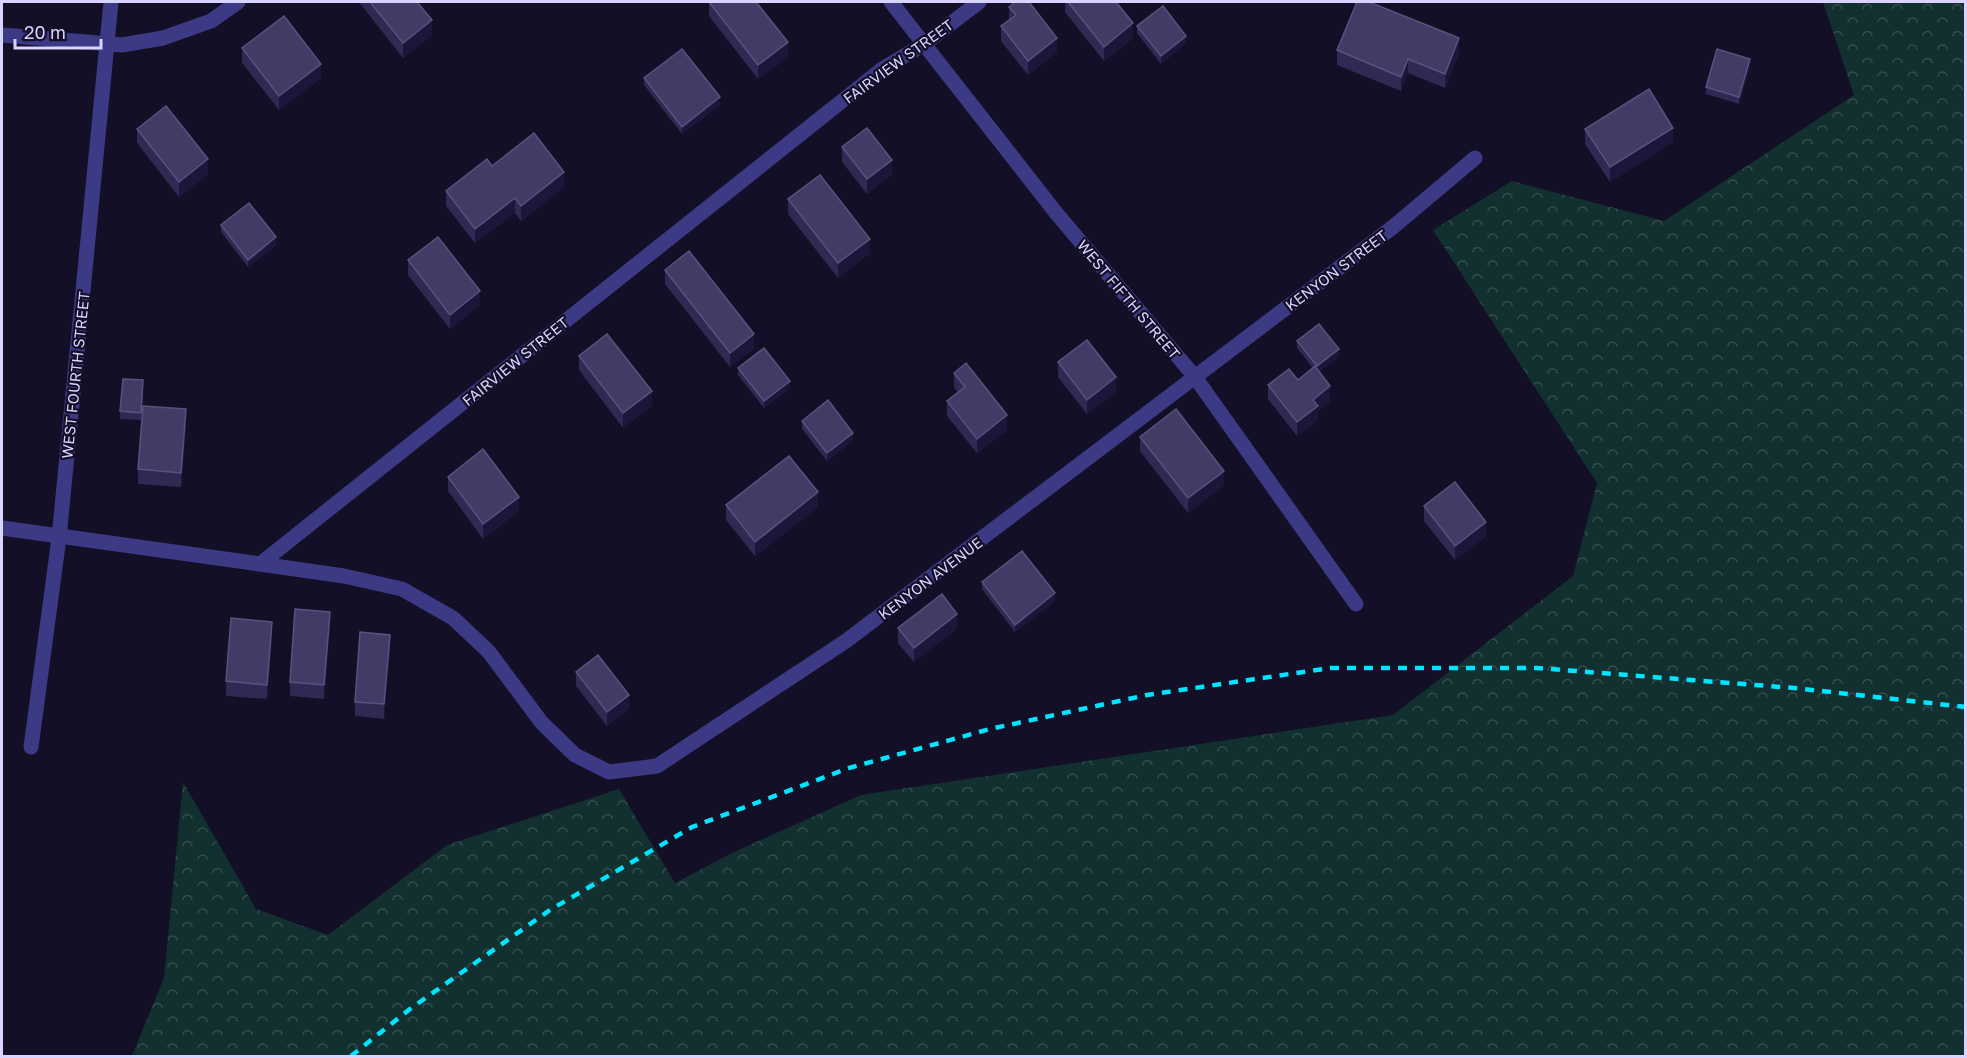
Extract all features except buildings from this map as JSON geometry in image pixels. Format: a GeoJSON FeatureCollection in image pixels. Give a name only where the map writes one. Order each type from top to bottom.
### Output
{"type":"FeatureCollection","features":[{"type":"Feature","properties":{"kind":"street","name":"WEST FOURTH STREET"},"geometry":{"type":"LineString","coordinates":[[32,747],[59,537],[111,2]]}},
{"type":"Feature","properties":{"kind":"street"},"geometry":{"type":"LineString","coordinates":[[2,35],[122,45],[163,38],[211,21],[238,2]]}},
{"type":"Feature","properties":{"kind":"street","name":"WEST FIFTH STREET"},"geometry":{"type":"LineString","coordinates":[[891,2],[1057,214],[1195,377],[1356,604]]}},
{"type":"Feature","properties":{"kind":"street","name":"FAIRVIEW STREET"},"geometry":{"type":"LineString","coordinates":[[260,564],[881,70],[924,44],[979,2]]}},
{"type":"Feature","properties":{"kind":"street","name":"KENYON STREET"},"geometry":{"type":"LineString","coordinates":[[1195,377],[1393,227],[1475,158]]}},
{"type":"Feature","properties":{"kind":"street","name":"KENYON AVENUE"},"geometry":{"type":"LineString","coordinates":[[260,564],[344,576],[402,589],[453,618],[489,652],[542,723],[575,755],[609,772],[657,766],[846,641],[1195,377]]}},
{"type":"Feature","properties":{"kind":"street"},"geometry":{"type":"LineString","coordinates":[[2,528],[260,564]]}},
{"type":"Feature","properties":{"kind":"green space"},"geometry":{"type":"Polygon","coordinates":[[[1823,2],[1965,2],[1965,1056],[132,1056],[164,978],[183,782],[256,909],[328,935],[447,845],[619,789],[675,883],[734,852],[861,795],[1393,715],[1573,576],[1597,483],[1433,230],[1512,181],[1664,221],[1854,95],[1823,2]]]}},
{"type":"Feature","properties":{"kind":"railway"},"geometry":{"type":"LineString","coordinates":[[351,1056],[410,1009],[550,910],[692,827],[849,768],[990,729],[1147,695],[1330,668],[1537,668],[1794,688],[1966,707]]}}]}
